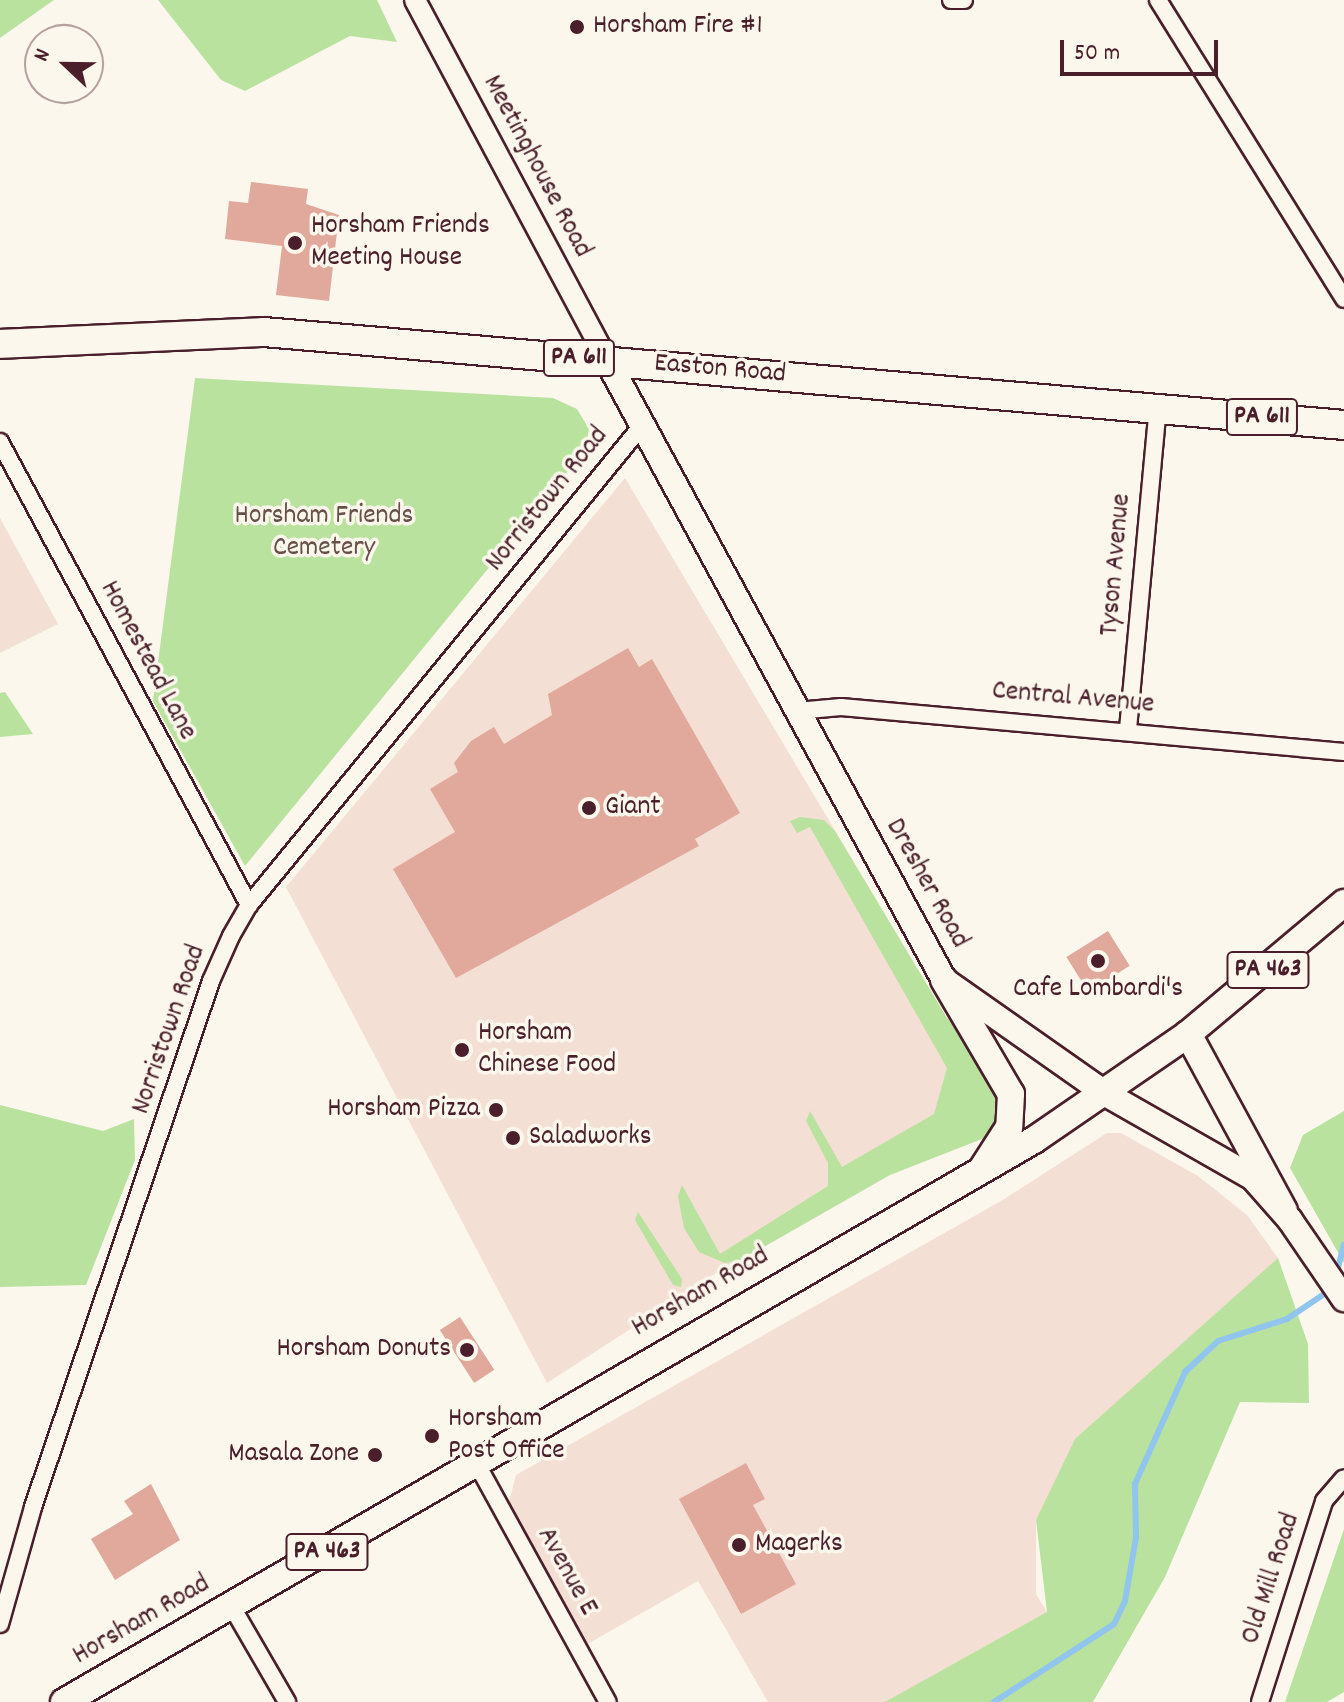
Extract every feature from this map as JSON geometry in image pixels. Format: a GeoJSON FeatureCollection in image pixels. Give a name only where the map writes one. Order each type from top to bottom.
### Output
{"type":"FeatureCollection","features":[{"type":"Feature","properties":{"kind":"highway","name":"Easton Road"},"geometry":{"type":"LineString","coordinates":[[0,344],[264,332],[1158,406],[1344,425]]}},
{"type":"Feature","properties":{"kind":"main road","name":"Dresher Road"},"geometry":{"type":"LineString","coordinates":[[607,360],[640,428],[944,980],[1106,1094],[1225,1157],[1291,1220],[1344,1299]]}},
{"type":"Feature","properties":{"kind":"main road","name":"Horsham Road"},"geometry":{"type":"LineString","coordinates":[[64,1702],[478,1466],[687,1338],[978,1175],[1106,1094],[1188,1034],[1344,903]]}},
{"type":"Feature","properties":{"kind":"main road"},"geometry":{"type":"LineString","coordinates":[[944,980],[1005,1079],[1013,1105],[1009,1127],[978,1175]]}},
{"type":"Feature","properties":{"kind":"main road"},"geometry":{"type":"LineString","coordinates":[[1188,1034],[1291,1220]]}},
{"type":"Feature","properties":{"kind":"street","name":"Meetinghouse Road"},"geometry":{"type":"LineString","coordinates":[[415,0],[607,360]]}},
{"type":"Feature","properties":{"kind":"street"},"geometry":{"type":"LineString","coordinates":[[951,0],[964,0]]}},
{"type":"Feature","properties":{"kind":"street"},"geometry":{"type":"LineString","coordinates":[[1158,0],[1344,299]]}},
{"type":"Feature","properties":{"kind":"street","name":"Tyson Avenue"},"geometry":{"type":"LineString","coordinates":[[1128,729],[1158,406]]}},
{"type":"Feature","properties":{"kind":"street","name":"Norristown Road"},"geometry":{"type":"LineString","coordinates":[[0,1624],[33,1507],[211,981],[249,905],[640,428]]}},
{"type":"Feature","properties":{"kind":"street","name":"Homestead Lane"},"geometry":{"type":"LineString","coordinates":[[0,442],[249,905]]}},
{"type":"Feature","properties":{"kind":"street","name":"Central Avenue"},"geometry":{"type":"LineString","coordinates":[[797,711],[841,707],[1128,729],[1344,752]]}},
{"type":"Feature","properties":{"kind":"street","name":"Avenue E"},"geometry":{"type":"LineString","coordinates":[[478,1466],[608,1702]]}},
{"type":"Feature","properties":{"kind":"street","name":"Old Mill Road"},"geometry":{"type":"LineString","coordinates":[[1260,1702],[1324,1501],[1344,1478]]}},
{"type":"Feature","properties":{"kind":"street"},"geometry":{"type":"LineString","coordinates":[[232,1607],[287,1702]]}},
{"type":"Feature","properties":{"kind":"shaded area"},"geometry":{"type":"Polygon","coordinates":[[[625,478],[992,1094],[547,1383],[286,887],[625,478]]]}},
{"type":"Feature","properties":{"kind":"shaded area"},"geometry":{"type":"Polygon","coordinates":[[[0,518],[58,624],[0,653],[0,518]]]}},
{"type":"Feature","properties":{"kind":"shaded area"},"geometry":{"type":"Polygon","coordinates":[[[1107,1133],[1121,1133],[1198,1176],[1247,1215],[1278,1258],[1082,1447],[1036,1520],[1036,1594],[1050,1617],[896,1702],[768,1702],[698,1581],[584,1646],[508,1506],[516,1475],[1001,1201],[1107,1133]]]}},
{"type":"Feature","properties":{"kind":"green space"},"geometry":{"type":"Polygon","coordinates":[[[0,0],[54,0],[0,38],[0,0]]]}},
{"type":"Feature","properties":{"kind":"green space"},"geometry":{"type":"Polygon","coordinates":[[[158,0],[377,0],[397,42],[350,36],[245,91],[221,80],[158,0]]]}},
{"type":"Feature","properties":{"kind":"green space","name":"Horsham Friends Cemetery"},"geometry":{"type":"Polygon","coordinates":[[[195,378],[553,398],[577,409],[589,429],[585,450],[245,866],[153,701],[195,378]]]}},
{"type":"Feature","properties":{"kind":"green space"},"geometry":{"type":"Polygon","coordinates":[[[5,692],[33,734],[0,737],[0,693],[5,692]]]}},
{"type":"Feature","properties":{"kind":"green space"},"geometry":{"type":"Polygon","coordinates":[[[800,817],[824,820],[835,831],[947,1018],[968,1038],[1000,1092],[998,1123],[987,1137],[890,1175],[739,1261],[725,1263],[699,1252],[684,1228],[678,1196],[682,1185],[720,1254],[828,1186],[828,1163],[806,1121],[810,1111],[842,1167],[934,1114],[947,1068],[810,827],[797,833],[790,821],[800,817]]]}},
{"type":"Feature","properties":{"kind":"green space"},"geometry":{"type":"Polygon","coordinates":[[[0,1105],[103,1131],[134,1119],[135,1160],[86,1285],[0,1287],[0,1105]]]}},
{"type":"Feature","properties":{"kind":"green space"},"geometry":{"type":"Polygon","coordinates":[[[1344,1111],[1344,1263],[1290,1168],[1303,1135],[1344,1111]]]}},
{"type":"Feature","properties":{"kind":"green space"},"geometry":{"type":"Polygon","coordinates":[[[638,1212],[682,1279],[681,1287],[673,1285],[635,1220],[638,1212]]]}},
{"type":"Feature","properties":{"kind":"green space"},"geometry":{"type":"Polygon","coordinates":[[[1278,1258],[1308,1344],[1309,1403],[1240,1402],[1165,1577],[1093,1702],[885,1702],[1047,1612],[1036,1520],[1075,1439],[1278,1258]]]}},
{"type":"Feature","properties":{"kind":"green space"},"geometry":{"type":"Polygon","coordinates":[[[1344,1529],[1344,1692],[1327,1702],[1285,1702],[1344,1529]]]}},
{"type":"Feature","properties":{"kind":"building","name":"Horsham Friends Meeting House"},"geometry":{"type":"Polygon","coordinates":[[[251,182],[308,189],[306,204],[339,215],[329,301],[276,295],[282,246],[225,239],[229,201],[248,203],[251,182]]]}},
{"type":"Feature","properties":{"kind":"building","name":"Giant"},"geometry":{"type":"Polygon","coordinates":[[[628,648],[639,667],[652,659],[740,813],[695,839],[699,846],[456,978],[393,869],[455,832],[430,789],[458,772],[454,763],[471,741],[494,727],[504,744],[552,715],[548,694],[628,648]]]}},
{"type":"Feature","properties":{"kind":"building","name":"Cafe Lombardi's"},"geometry":{"type":"Polygon","coordinates":[[[1108,931],[1130,966],[1088,992],[1066,957],[1108,931]]]}},
{"type":"Feature","properties":{"kind":"building","name":"Horsham Donuts"},"geometry":{"type":"Polygon","coordinates":[[[460,1317],[494,1370],[474,1383],[440,1330],[460,1317]]]}},
{"type":"Feature","properties":{"kind":"building","name":"Magerks"},"geometry":{"type":"Polygon","coordinates":[[[746,1463],[765,1499],[753,1505],[796,1584],[741,1614],[679,1499],[746,1463]]]}},
{"type":"Feature","properties":{"kind":"building"},"geometry":{"type":"Polygon","coordinates":[[[151,1484],[180,1540],[115,1580],[91,1539],[133,1514],[124,1501],[151,1484]]]}},
{"type":"Feature","properties":{"kind":"waterway"},"geometry":{"type":"LineString","coordinates":[[1336,1276],[1344,1245]]}},
{"type":"Feature","properties":{"kind":"waterway"},"geometry":{"type":"LineString","coordinates":[[994,1702],[1114,1624],[1125,1601],[1136,1537],[1135,1484],[1185,1372],[1218,1341],[1287,1319],[1330,1290]]}},
{"type":"Feature","properties":{"kind":"place","name":"Horsham Fire #1"},"geometry":{"type":"Point","coordinates":[577,27]}},
{"type":"Feature","properties":{"kind":"place","name":"Horsham Friends Meeting House"},"geometry":{"type":"Point","coordinates":[295,243]}},
{"type":"Feature","properties":{"kind":"place","name":"Giant"},"geometry":{"type":"Point","coordinates":[589,808]}},
{"type":"Feature","properties":{"kind":"place","name":"Cafe Lombardi's"},"geometry":{"type":"Point","coordinates":[1098,961]}},
{"type":"Feature","properties":{"kind":"place","name":"Horsham Chinese Food"},"geometry":{"type":"Point","coordinates":[462,1050]}},
{"type":"Feature","properties":{"kind":"place","name":"Horsham Pizza"},"geometry":{"type":"Point","coordinates":[496,1110]}},
{"type":"Feature","properties":{"kind":"place","name":"Saladworks"},"geometry":{"type":"Point","coordinates":[513,1138]}},
{"type":"Feature","properties":{"kind":"place","name":"Horsham Donuts"},"geometry":{"type":"Point","coordinates":[467,1350]}},
{"type":"Feature","properties":{"kind":"place","name":"Horsham Post Office"},"geometry":{"type":"Point","coordinates":[432,1436]}},
{"type":"Feature","properties":{"kind":"place","name":"Masala Zone"},"geometry":{"type":"Point","coordinates":[375,1455]}},
{"type":"Feature","properties":{"kind":"place","name":"Magerks"},"geometry":{"type":"Point","coordinates":[739,1545]}}]}
